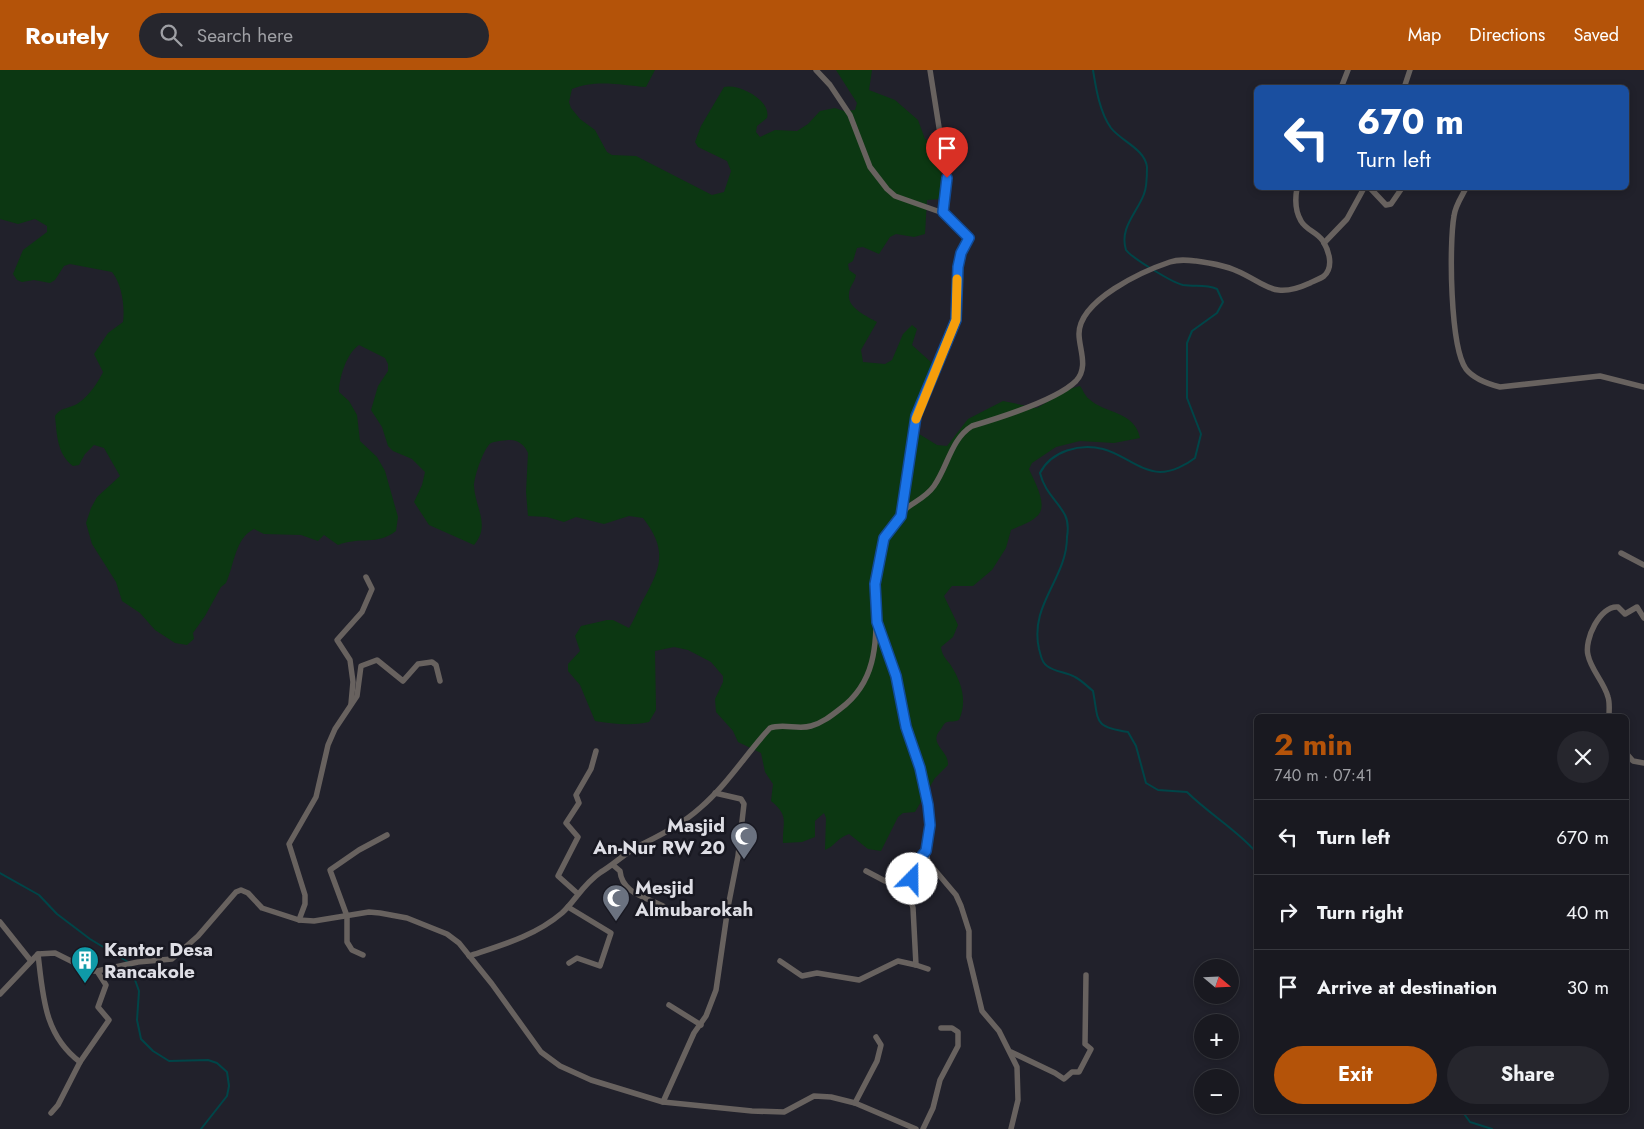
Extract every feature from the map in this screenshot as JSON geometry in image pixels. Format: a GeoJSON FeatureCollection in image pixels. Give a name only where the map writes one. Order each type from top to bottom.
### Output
{"type":"FeatureCollection","features":[{"type":"Feature","properties":{"kind":"street"},"geometry":{"type":"LineString","coordinates":[[816,70],[830,85],[850,115],[870,167],[887,189],[895,196],[943,212],[967,234],[969,240],[961,253],[958,267],[956,320],[916,416],[901,516]]}},
{"type":"Feature","properties":{"kind":"street"},"geometry":{"type":"LineString","coordinates":[[930,70],[947,178],[943,212]]}},
{"type":"Feature","properties":{"kind":"street"},"geometry":{"type":"LineString","coordinates":[[1342,85],[1348,70]]}},
{"type":"Feature","properties":{"kind":"street"},"geometry":{"type":"LineString","coordinates":[[1405,85],[1410,70]]}},
{"type":"Feature","properties":{"kind":"street"},"geometry":{"type":"LineString","coordinates":[[469,956],[526,937],[550,922],[568,907],[577,893],[635,848],[675,828],[701,808],[770,728],[810,727],[825,721],[856,696],[866,679],[874,657],[877,622],[875,584],[884,538],[907,508],[923,498],[936,484],[964,431],[972,426],[1041,402],[1075,382],[1083,357],[1079,335],[1084,318],[1096,302],[1136,277],[1182,259],[1215,264],[1239,272],[1264,287],[1286,290],[1298,288],[1324,275],[1330,264],[1324,242],[1300,219],[1296,205],[1297,190]]}},
{"type":"Feature","properties":{"kind":"street"},"geometry":{"type":"LineString","coordinates":[[1324,242],[1347,219],[1363,190]]}},
{"type":"Feature","properties":{"kind":"street"},"geometry":{"type":"LineString","coordinates":[[1372,190],[1386,205],[1392,202],[1401,190]]}},
{"type":"Feature","properties":{"kind":"street"},"geometry":{"type":"LineString","coordinates":[[1465,190],[1454,215],[1450,268],[1455,324],[1462,360],[1466,370],[1486,383],[1500,387],[1600,376],[1644,386]]}},
{"type":"Feature","properties":{"kind":"street"},"geometry":{"type":"LineString","coordinates":[[1621,553],[1644,565]]}},
{"type":"Feature","properties":{"kind":"street"},"geometry":{"type":"LineString","coordinates":[[350,708],[353,682],[350,660],[337,640],[366,604],[372,589],[366,577]]}},
{"type":"Feature","properties":{"kind":"street"},"geometry":{"type":"LineString","coordinates":[[1609,714],[1607,694],[1588,656],[1589,640],[1601,616],[1610,608],[1618,608],[1625,614],[1637,607],[1644,618]]}},
{"type":"Feature","properties":{"kind":"street"},"geometry":{"type":"LineString","coordinates":[[877,622],[896,676],[906,724],[920,768],[928,805],[930,825],[926,851],[930,866],[956,895],[961,906],[969,931],[969,957],[982,1011],[998,1031],[1011,1052],[1017,1068],[1018,1100],[1010,1129]]}},
{"type":"Feature","properties":{"kind":"street"},"geometry":{"type":"LineString","coordinates":[[299,920],[305,904],[305,896],[289,844],[316,797],[328,745],[335,729],[357,696],[361,666],[375,660],[404,680],[418,664],[435,663],[440,681]]}},
{"type":"Feature","properties":{"kind":"street"},"geometry":{"type":"LineString","coordinates":[[577,893],[558,876],[578,837],[566,823],[579,803],[576,795],[591,769],[596,750]]}},
{"type":"Feature","properties":{"kind":"street"},"geometry":{"type":"LineString","coordinates":[[1629,756],[1633,761],[1644,763]]}},
{"type":"Feature","properties":{"kind":"street"},"geometry":{"type":"LineString","coordinates":[[663,1102],[716,990],[728,907],[738,856],[744,804],[741,798],[714,793]]}},
{"type":"Feature","properties":{"kind":"street"},"geometry":{"type":"LineString","coordinates":[[363,955],[350,948],[346,934],[347,916],[330,869],[387,835]]}},
{"type":"Feature","properties":{"kind":"street"},"geometry":{"type":"LineString","coordinates":[[916,965],[913,912],[909,884],[912,876],[912,867],[926,851]]}},
{"type":"Feature","properties":{"kind":"street"},"geometry":{"type":"LineString","coordinates":[[613,865],[620,871],[620,881],[626,888],[663,906]]}},
{"type":"Feature","properties":{"kind":"street"},"geometry":{"type":"LineString","coordinates":[[866,871],[883,881],[892,877],[909,884]]}},
{"type":"Feature","properties":{"kind":"street"},"geometry":{"type":"LineString","coordinates":[[0,994],[38,954],[55,953],[91,971],[138,962],[175,958],[236,892],[241,890],[248,893],[262,908],[299,920],[314,921],[369,912],[406,918],[447,934],[459,943],[547,1058],[590,1080],[663,1102],[784,1112],[814,1096],[831,1097],[855,1103],[916,1129]]}},
{"type":"Feature","properties":{"kind":"street"},"geometry":{"type":"LineString","coordinates":[[568,907],[611,933],[600,966],[577,958],[569,963]]}},
{"type":"Feature","properties":{"kind":"street"},"geometry":{"type":"LineString","coordinates":[[0,922],[31,961]]}},
{"type":"Feature","properties":{"kind":"street"},"geometry":{"type":"LineString","coordinates":[[38,954],[43,995],[50,1023],[60,1043],[80,1062]]}},
{"type":"Feature","properties":{"kind":"street"},"geometry":{"type":"LineString","coordinates":[[780,961],[802,976],[817,973],[859,980],[898,961],[928,969]]}},
{"type":"Feature","properties":{"kind":"street"},"geometry":{"type":"LineString","coordinates":[[51,1113],[58,1105],[80,1062],[109,1020],[98,1007],[106,986],[97,971]]}},
{"type":"Feature","properties":{"kind":"street"},"geometry":{"type":"LineString","coordinates":[[1011,1052],[1064,1079],[1072,1072],[1079,1072],[1091,1049],[1085,1044],[1086,974]]}},
{"type":"Feature","properties":{"kind":"street"},"geometry":{"type":"LineString","coordinates":[[669,1005],[701,1025]]}},
{"type":"Feature","properties":{"kind":"street"},"geometry":{"type":"LineString","coordinates":[[923,1129],[933,1108],[940,1080],[958,1046],[958,1032],[952,1028],[941,1028]]}},
{"type":"Feature","properties":{"kind":"street"},"geometry":{"type":"LineString","coordinates":[[855,1103],[877,1061],[881,1045],[876,1037]]}},
{"type":"Feature","properties":{"kind":"green space"},"geometry":{"type":"Polygon","coordinates":[[[0,70],[655,70],[646,87],[599,83],[572,89],[569,102],[571,108],[580,119],[595,130],[607,152],[612,155],[636,156],[712,195],[724,192],[731,171],[727,161],[698,147],[695,142],[701,126],[724,87],[730,86],[745,90],[753,94],[764,105],[767,111],[767,118],[757,126],[756,132],[760,137],[775,130],[797,131],[808,124],[820,111],[835,108],[844,111],[855,110],[857,103],[836,70],[872,70],[869,90],[895,100],[918,120],[925,139],[937,144],[941,175],[940,199],[927,200],[925,234],[914,237],[896,234],[890,237],[879,254],[863,247],[857,248],[853,261],[848,264],[849,270],[856,275],[849,291],[851,303],[859,311],[877,322],[861,350],[863,362],[885,364],[892,360],[903,334],[912,325],[917,329],[912,345],[933,364],[914,414],[911,429],[937,445],[947,446],[968,419],[1003,401],[1037,408],[1069,389],[1080,386],[1088,398],[1096,404],[1119,414],[1132,423],[1137,429],[1140,438],[1114,443],[1080,441],[1056,447],[1032,463],[1029,469],[1040,494],[1042,507],[1040,513],[1031,521],[1011,530],[1006,548],[992,570],[973,586],[952,586],[944,596],[958,625],[953,637],[941,647],[960,684],[963,698],[962,713],[959,720],[946,722],[937,734],[937,743],[945,755],[948,765],[935,778],[915,812],[903,813],[898,817],[881,851],[868,849],[849,834],[825,850],[826,818],[824,813],[815,821],[815,837],[802,842],[783,843],[784,820],[781,811],[771,801],[773,784],[765,772],[761,753],[738,742],[733,731],[716,712],[715,699],[723,682],[723,676],[711,662],[688,650],[674,647],[655,651],[656,710],[649,722],[636,724],[615,724],[595,721],[580,685],[568,671],[568,664],[580,651],[575,636],[581,626],[613,620],[629,628],[649,589],[658,568],[659,550],[651,529],[643,518],[629,516],[604,524],[576,517],[564,522],[547,517],[528,516],[526,492],[528,453],[519,442],[508,440],[491,443],[478,469],[474,486],[482,524],[479,538],[474,545],[429,525],[414,502],[422,485],[425,472],[412,459],[393,451],[388,446],[382,427],[371,410],[378,386],[388,371],[388,364],[385,358],[359,345],[344,366],[339,392],[349,401],[357,415],[360,441],[377,457],[385,471],[398,517],[396,531],[389,536],[375,540],[346,542],[338,545],[324,535],[318,541],[301,535],[264,534],[254,529],[243,539],[226,583],[221,587],[193,633],[194,639],[187,645],[175,643],[155,630],[140,613],[122,601],[116,582],[92,544],[86,523],[97,497],[120,476],[104,448],[94,445],[85,454],[79,465],[73,466],[61,450],[55,416],[61,410],[79,403],[91,391],[101,376],[103,372],[94,354],[108,333],[123,322],[122,296],[112,272],[70,264],[64,266],[55,280],[50,283],[34,280],[22,282],[17,280],[13,274],[23,250],[47,232],[47,226],[35,219],[18,224],[0,219],[0,70]]]}},
{"type":"Feature","properties":{"kind":"waterway"},"geometry":{"type":"LineString","coordinates":[[1093,70],[1099,100],[1107,122],[1115,133],[1142,155],[1147,167],[1145,191],[1125,235],[1126,250],[1144,264],[1178,283],[1187,286],[1217,289],[1223,302],[1217,313],[1192,331],[1187,343],[1187,398],[1201,434],[1195,458],[1179,468],[1160,472],[1145,469],[1110,451],[1085,447],[1059,454],[1051,459],[1040,473],[1048,491],[1065,515],[1068,529],[1061,566],[1039,618],[1037,633],[1039,649],[1042,660],[1047,666],[1053,670],[1075,677],[1093,691],[1097,716],[1103,725],[1128,732],[1136,746],[1146,783],[1158,790],[1187,792],[1254,850]]}},
{"type":"Feature","properties":{"kind":"waterway"},"geometry":{"type":"LineString","coordinates":[[0,873],[39,895],[57,914],[90,939],[128,962]]}},
{"type":"Feature","properties":{"kind":"waterway"},"geometry":{"type":"LineString","coordinates":[[130,966],[139,991],[137,1020],[141,1039],[153,1051],[169,1061],[208,1060],[217,1063],[227,1072],[229,1086],[227,1096],[201,1129]]}},
{"type":"Feature","properties":{"kind":"waterway"},"geometry":{"type":"LineString","coordinates":[[1464,1114],[1470,1122],[1492,1129]]}},
{"type":"Feature","properties":{"kind":"slow traffic"},"geometry":{"type":"LineString","coordinates":[[916,419],[958,315],[957,279]]}},
{"type":"Feature","properties":{"kind":"place","name":"Masjid An-Nur RW 20"},"geometry":{"type":"Point","coordinates":[744,860]}},
{"type":"Feature","properties":{"kind":"place","name":"Mesjid Almubarokah"},"geometry":{"type":"Point","coordinates":[616,922]}},
{"type":"Feature","properties":{"kind":"place","name":"Kantor Desa Rancakole"},"geometry":{"type":"Point","coordinates":[85,984]}},
{"type":"Feature","properties":{"kind":"route"},"geometry":{"type":"LineString","coordinates":[[912,879],[912,867],[926,851],[930,825],[928,805],[920,768],[906,727],[896,676],[877,622],[878,605],[875,584],[884,538],[889,530],[899,522],[901,516],[916,416],[958,315],[956,285],[958,267],[961,253],[969,238],[943,212],[947,178]]}}]}
